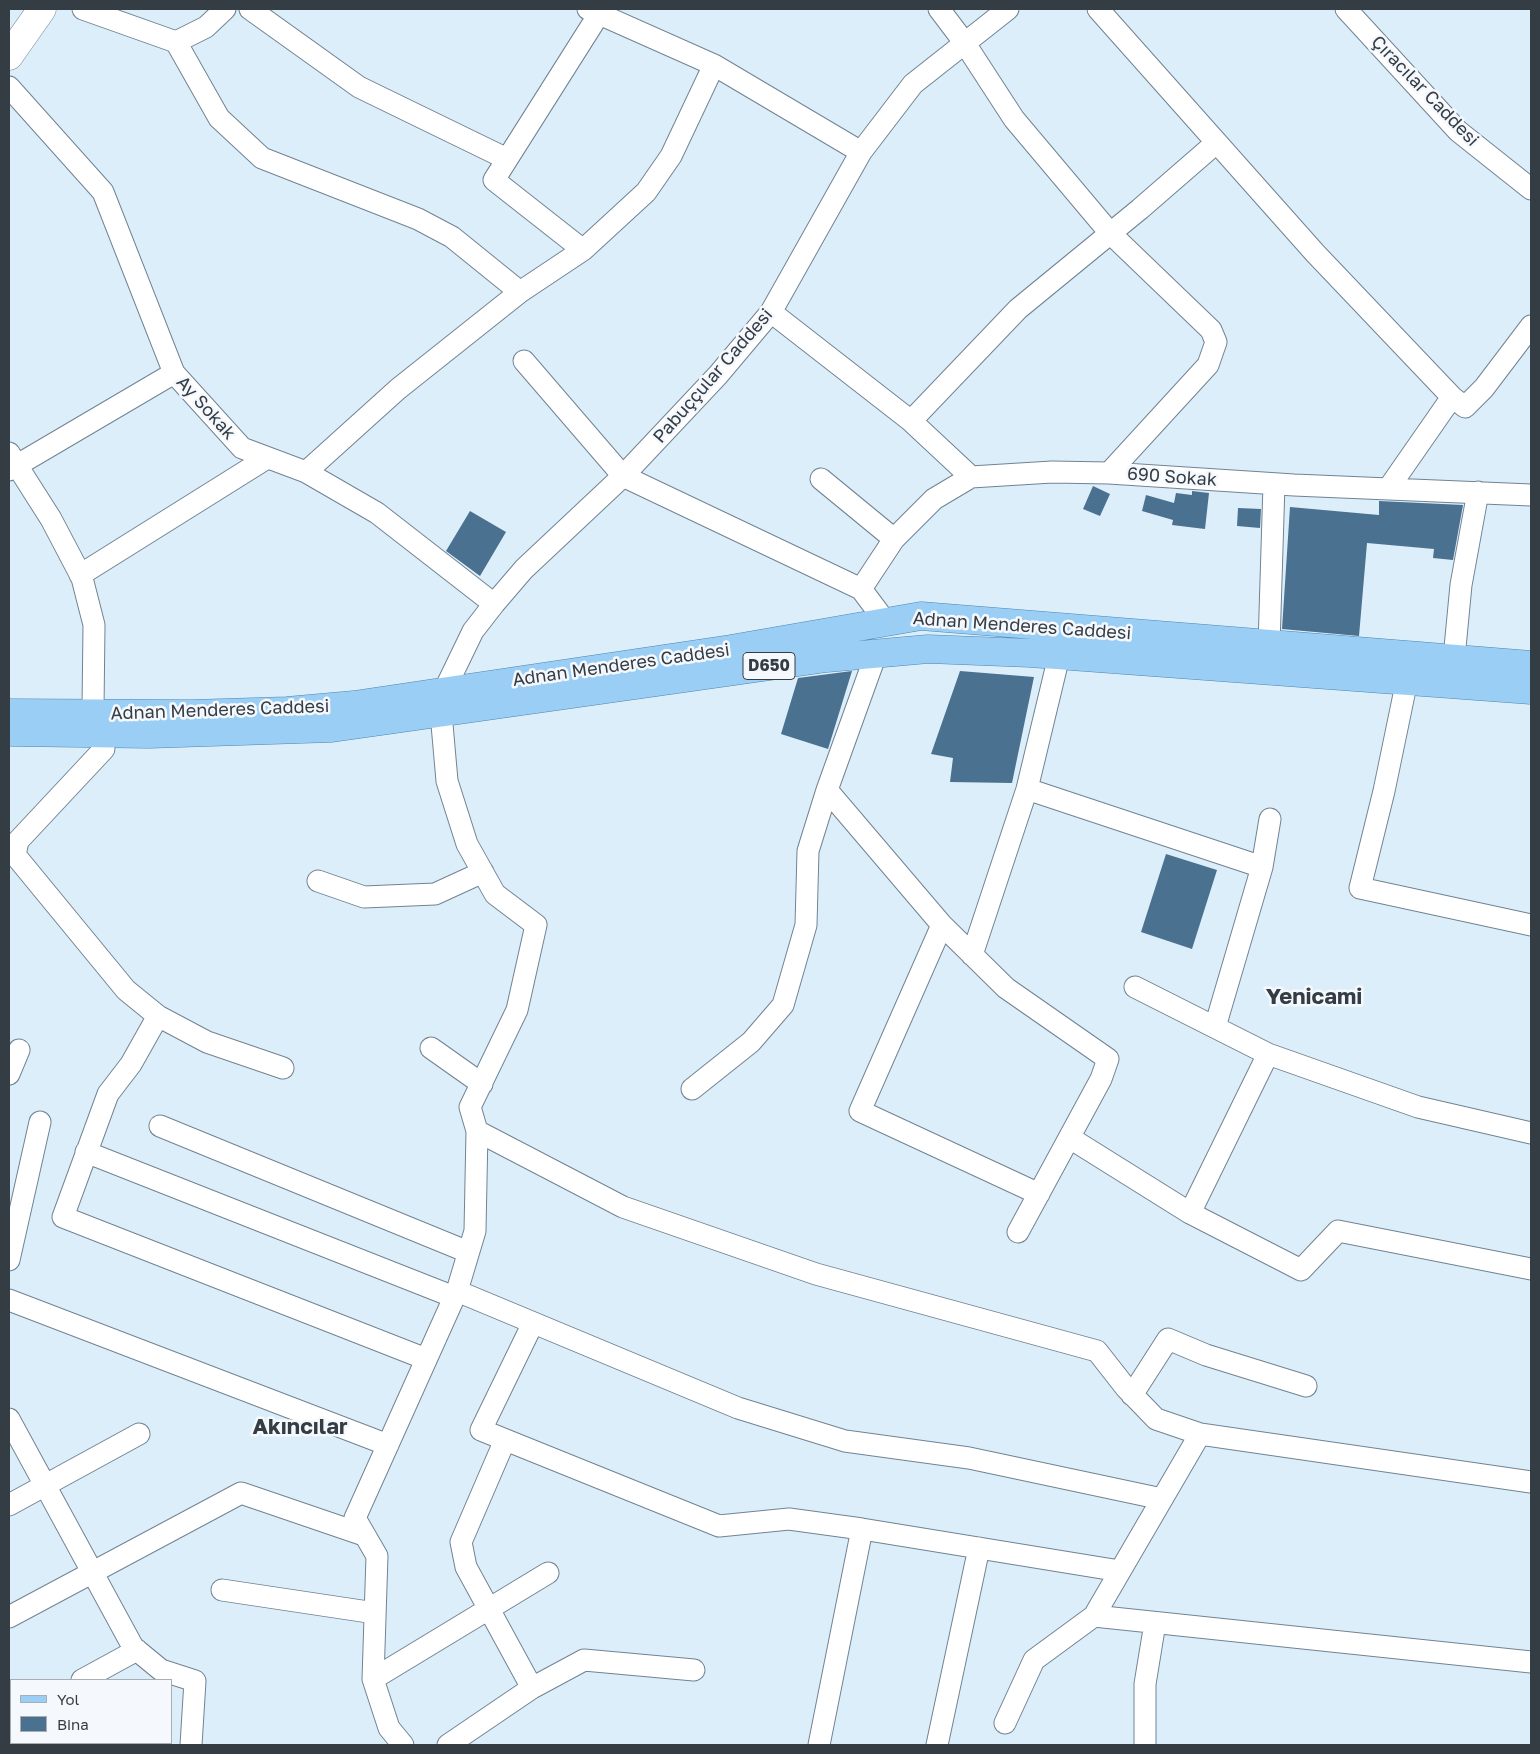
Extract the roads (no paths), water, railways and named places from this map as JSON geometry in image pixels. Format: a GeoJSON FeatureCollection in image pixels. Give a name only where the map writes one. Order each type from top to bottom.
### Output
{"type":"FeatureCollection","features":[{"type":"Feature","properties":{"kind":"main road"},"geometry":{"type":"LineString","coordinates":[[9,56],[42,9]]}},
{"type":"Feature","properties":{"kind":"main road","name":"Adnan Menderes Caddesi"},"geometry":{"type":"LineString","coordinates":[[9,732],[149,734],[332,728],[442,702],[921,616],[1269,645],[1454,658],[1531,666]]}},
{"type":"Feature","properties":{"kind":"main road","name":"Adnan Menderes Caddesi"},"geometry":{"type":"LineString","coordinates":[[9,713],[287,711],[354,705],[442,702],[591,691],[928,649],[1060,656],[1531,690]]}},
{"type":"Feature","properties":{"kind":"main road"},"geometry":{"type":"LineString","coordinates":[[9,697],[49,701],[105,712]]}},
{"type":"Feature","properties":{"kind":"main road"},"geometry":{"type":"LineString","coordinates":[[9,750],[104,748],[149,734]]}},
{"type":"Feature","properties":{"kind":"street"},"geometry":{"type":"LineString","coordinates":[[83,9],[176,42],[219,118],[262,158],[418,219],[452,237],[520,292]]}},
{"type":"Feature","properties":{"kind":"street"},"geometry":{"type":"LineString","coordinates":[[176,42],[206,27],[224,9]]}},
{"type":"Feature","properties":{"kind":"street"},"geometry":{"type":"LineString","coordinates":[[250,9],[359,87],[507,159]]}},
{"type":"Feature","properties":{"kind":"street"},"geometry":{"type":"LineString","coordinates":[[939,9],[964,42],[1014,119],[1110,233],[1211,330],[1216,342],[1208,365],[1109,472]]}},
{"type":"Feature","properties":{"kind":"street","name":"Pabuççular Caddesi"},"geometry":{"type":"LineString","coordinates":[[442,702],[473,631],[494,604],[524,569],[623,476],[718,375],[771,312],[862,152],[913,84],[1008,9]]}},
{"type":"Feature","properties":{"kind":"street"},"geometry":{"type":"LineString","coordinates":[[1098,9],[1315,253],[1452,397],[1465,407],[1484,388],[1531,326]]}},
{"type":"Feature","properties":{"kind":"street","name":"Çıracılar Caddesi"},"geometry":{"type":"LineString","coordinates":[[1346,9],[1458,131],[1531,189]]}},
{"type":"Feature","properties":{"kind":"street"},"geometry":{"type":"LineString","coordinates":[[583,250],[494,180],[593,11],[714,65],[862,152]]}},
{"type":"Feature","properties":{"kind":"street"},"geometry":{"type":"LineString","coordinates":[[306,472],[398,389],[520,292],[583,250],[646,192],[671,156],[714,65]]}},
{"type":"Feature","properties":{"kind":"street","name":"Ay Sokak"},"geometry":{"type":"LineString","coordinates":[[9,87],[103,192],[174,373],[242,448],[306,472],[377,514],[494,604]]}},
{"type":"Feature","properties":{"kind":"street"},"geometry":{"type":"LineString","coordinates":[[911,421],[1018,309],[1216,143]]}},
{"type":"Feature","properties":{"kind":"street"},"geometry":{"type":"LineString","coordinates":[[771,312],[911,421],[971,477]]}},
{"type":"Feature","properties":{"kind":"street"},"geometry":{"type":"LineString","coordinates":[[524,361],[623,476],[861,588],[885,621]]}},
{"type":"Feature","properties":{"kind":"street"},"geometry":{"type":"LineString","coordinates":[[105,712],[94,625],[80,576],[51,519],[11,463],[174,373]]}},
{"type":"Feature","properties":{"kind":"street"},"geometry":{"type":"LineString","coordinates":[[1388,489],[1452,397]]}},
{"type":"Feature","properties":{"kind":"street"},"geometry":{"type":"LineString","coordinates":[[80,576],[267,458]]}},
{"type":"Feature","properties":{"kind":"street","name":"690 Sokak"},"geometry":{"type":"LineString","coordinates":[[861,588],[894,538],[934,499],[971,477],[1052,472],[1109,472],[1274,484],[1531,495]]}},
{"type":"Feature","properties":{"kind":"street"},"geometry":{"type":"LineString","coordinates":[[821,479],[894,538]]}},
{"type":"Feature","properties":{"kind":"street"},"geometry":{"type":"LineString","coordinates":[[1269,645],[1274,484]]}},
{"type":"Feature","properties":{"kind":"street"},"geometry":{"type":"LineString","coordinates":[[1454,658],[1461,585],[1478,492]]}},
{"type":"Feature","properties":{"kind":"street"},"geometry":{"type":"LineString","coordinates":[[692,1089],[750,1042],[782,1005],[806,925],[808,851],[827,790],[876,654]]}},
{"type":"Feature","properties":{"kind":"street"},"geometry":{"type":"LineString","coordinates":[[972,955],[1027,789],[1060,656]]}},
{"type":"Feature","properties":{"kind":"street"},"geometry":{"type":"LineString","coordinates":[[1407,680],[1384,791],[1360,888],[1531,925]]}},
{"type":"Feature","properties":{"kind":"street"},"geometry":{"type":"LineString","coordinates":[[403,1745],[389,1728],[373,1679],[377,1556],[355,1518],[456,1294],[474,1231],[477,1131],[470,1107],[517,1010],[536,925],[495,894],[467,844],[447,781],[442,702]]}},
{"type":"Feature","properties":{"kind":"street"},"geometry":{"type":"LineString","coordinates":[[104,748],[18,841],[15,855],[126,990],[158,1016],[207,1042],[283,1068]]}},
{"type":"Feature","properties":{"kind":"street"},"geometry":{"type":"LineString","coordinates":[[1027,789],[1262,867]]}},
{"type":"Feature","properties":{"kind":"street"},"geometry":{"type":"LineString","coordinates":[[827,790],[942,925],[1006,988],[1108,1059],[1101,1079],[1018,1232]]}},
{"type":"Feature","properties":{"kind":"street"},"geometry":{"type":"LineString","coordinates":[[1215,1027],[1262,867],[1270,819]]}},
{"type":"Feature","properties":{"kind":"street"},"geometry":{"type":"LineString","coordinates":[[318,882],[364,897],[435,894],[483,872]]}},
{"type":"Feature","properties":{"kind":"street"},"geometry":{"type":"LineString","coordinates":[[942,925],[860,1111],[1039,1194]]}},
{"type":"Feature","properties":{"kind":"street"},"geometry":{"type":"LineString","coordinates":[[1135,987],[1268,1054],[1418,1107],[1531,1133]]}},
{"type":"Feature","properties":{"kind":"street"},"geometry":{"type":"LineString","coordinates":[[158,1016],[131,1064],[108,1094],[63,1217],[426,1359]]}},
{"type":"Feature","properties":{"kind":"street"},"geometry":{"type":"LineString","coordinates":[[431,1048],[482,1084]]}},
{"type":"Feature","properties":{"kind":"street"},"geometry":{"type":"LineString","coordinates":[[9,1074],[19,1050]]}},
{"type":"Feature","properties":{"kind":"street"},"geometry":{"type":"LineString","coordinates":[[1190,1213],[1268,1054]]}},
{"type":"Feature","properties":{"kind":"street"},"geometry":{"type":"LineString","coordinates":[[9,1260],[40,1122]]}},
{"type":"Feature","properties":{"kind":"street"},"geometry":{"type":"LineString","coordinates":[[160,1126],[468,1252]]}},
{"type":"Feature","properties":{"kind":"street"},"geometry":{"type":"LineString","coordinates":[[477,1131],[623,1207],[816,1274],[1097,1351],[1132,1395],[1156,1419],[1200,1434],[1531,1482]]}},
{"type":"Feature","properties":{"kind":"street"},"geometry":{"type":"LineString","coordinates":[[1070,1138],[1190,1213],[1301,1270],[1338,1231],[1531,1269]]}},
{"type":"Feature","properties":{"kind":"street"},"geometry":{"type":"LineString","coordinates":[[86,1152],[533,1323],[738,1408],[845,1441],[969,1458],[1162,1500]]}},
{"type":"Feature","properties":{"kind":"street"},"geometry":{"type":"LineString","coordinates":[[9,1300],[388,1445]]}},
{"type":"Feature","properties":{"kind":"street"},"geometry":{"type":"LineString","coordinates":[[533,1323],[481,1430],[720,1526],[789,1519],[1120,1571]]}},
{"type":"Feature","properties":{"kind":"street"},"geometry":{"type":"LineString","coordinates":[[1132,1395],[1168,1339],[1206,1355],[1306,1386]]}},
{"type":"Feature","properties":{"kind":"street"},"geometry":{"type":"LineString","coordinates":[[9,1419],[133,1647],[168,1677],[195,1681],[191,1745]]}},
{"type":"Feature","properties":{"kind":"street"},"geometry":{"type":"LineString","coordinates":[[9,1505],[139,1434]]}},
{"type":"Feature","properties":{"kind":"street"},"geometry":{"type":"LineString","coordinates":[[1005,1723],[1034,1660],[1094,1616],[1200,1434]]}},
{"type":"Feature","properties":{"kind":"street"},"geometry":{"type":"LineString","coordinates":[[505,1440],[461,1542],[466,1567],[532,1688]]}},
{"type":"Feature","properties":{"kind":"street"},"geometry":{"type":"LineString","coordinates":[[9,1617],[242,1493],[364,1535]]}},
{"type":"Feature","properties":{"kind":"street"},"geometry":{"type":"LineString","coordinates":[[818,1745],[862,1529]]}},
{"type":"Feature","properties":{"kind":"street"},"geometry":{"type":"LineString","coordinates":[[937,1745],[978,1548]]}},
{"type":"Feature","properties":{"kind":"street"},"geometry":{"type":"LineString","coordinates":[[373,1679],[548,1573]]}},
{"type":"Feature","properties":{"kind":"street"},"geometry":{"type":"LineString","coordinates":[[222,1590],[375,1613]]}},
{"type":"Feature","properties":{"kind":"street"},"geometry":{"type":"LineString","coordinates":[[1094,1616],[1531,1662]]}},
{"type":"Feature","properties":{"kind":"street"},"geometry":{"type":"LineString","coordinates":[[1145,1745],[1145,1684],[1155,1623]]}},
{"type":"Feature","properties":{"kind":"street"},"geometry":{"type":"LineString","coordinates":[[84,1679],[137,1650]]}},
{"type":"Feature","properties":{"kind":"street"},"geometry":{"type":"LineString","coordinates":[[448,1745],[532,1688],[584,1660],[694,1670]]}},
{"type":"Feature","properties":{"kind":"district","name":"Yenicami"},"geometry":{"type":"Point","coordinates":[1314,997]}},
{"type":"Feature","properties":{"kind":"district","name":"Akıncılar"},"geometry":{"type":"Point","coordinates":[300,1427]}}]}
